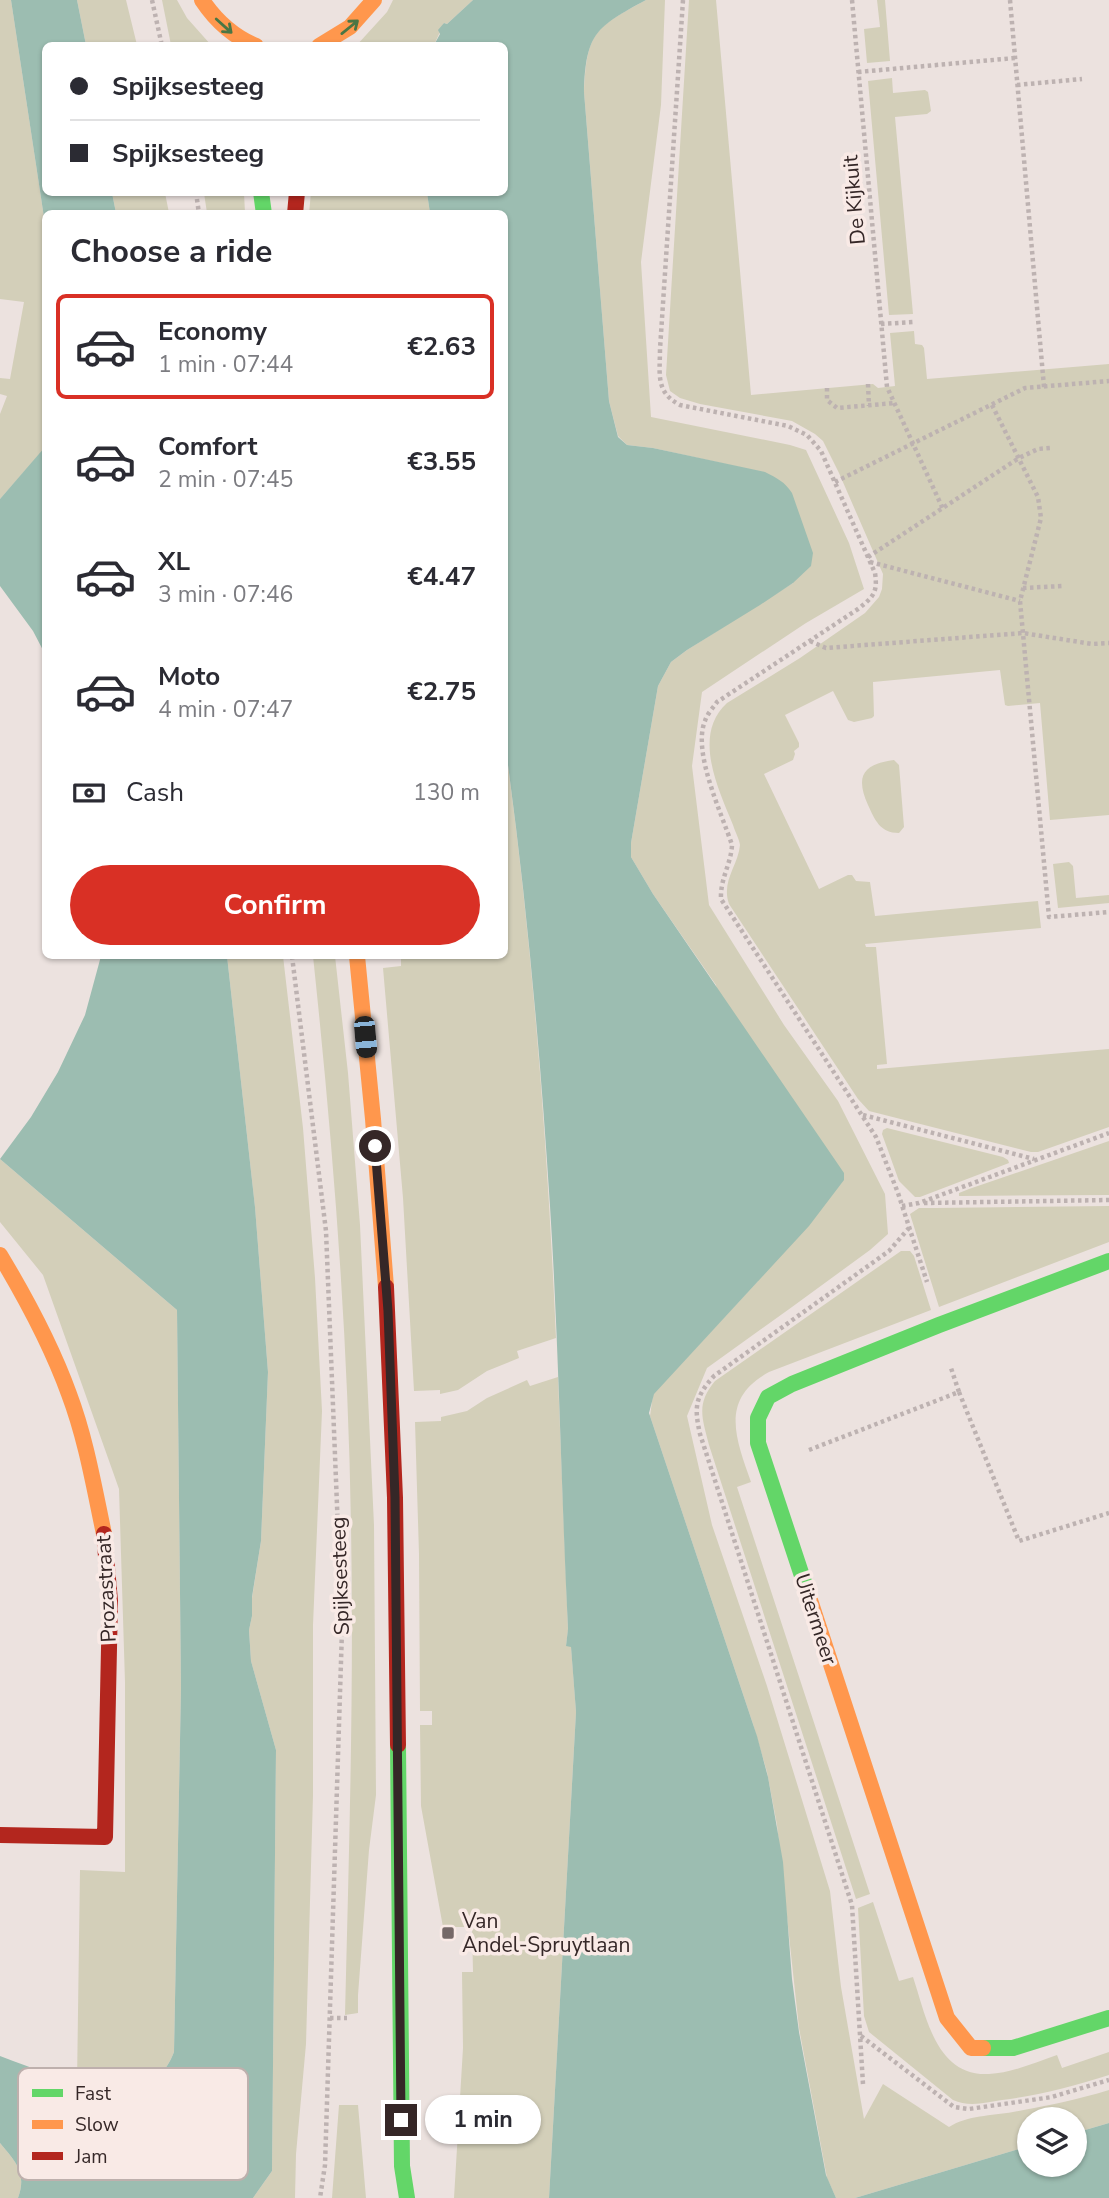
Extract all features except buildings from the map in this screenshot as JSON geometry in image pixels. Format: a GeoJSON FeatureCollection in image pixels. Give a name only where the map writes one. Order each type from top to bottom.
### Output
{"type":"FeatureCollection","features":[{"type":"Feature","properties":{"kind":"street"},"geometry":{"type":"LineString","coordinates":[[202,0],[220,25],[247,42]]}},
{"type":"Feature","properties":{"kind":"street"},"geometry":{"type":"LineString","coordinates":[[328,42],[350,28],[365,14],[373,0]]}},
{"type":"Feature","properties":{"kind":"street"},"geometry":{"type":"LineString","coordinates":[[357,959],[388,1311],[395,1498],[402,2166],[408,2198]]}},
{"type":"Feature","properties":{"kind":"street","name":"Prozastraat"},"geometry":{"type":"LineString","coordinates":[[0,1255],[37,1318],[69,1394],[84,1442],[106,1542],[110,1601],[105,1837],[0,1835]]}},
{"type":"Feature","properties":{"kind":"street","name":"Uitermeer"},"geometry":{"type":"LineString","coordinates":[[1109,1261],[792,1384],[768,1397],[758,1418],[758,1443],[947,2018],[971,2048],[1013,2049],[1109,2018]]}},
{"type":"Feature","properties":{"kind":"street"},"geometry":{"type":"LineString","coordinates":[[391,2198],[402,2166]]}},
{"type":"Feature","properties":{"kind":"path"},"geometry":{"type":"LineString","coordinates":[[152,0],[161,42]]}},
{"type":"Feature","properties":{"kind":"path"},"geometry":{"type":"LineString","coordinates":[[683,0],[660,349],[660,386],[668,399],[680,405],[788,426],[807,435],[821,451],[875,573],[877,586],[871,599],[717,702],[705,719],[702,751],[732,845],[732,855],[720,884],[721,899],[876,1137],[886,1159],[935,1308],[943,1345],[1019,1541],[1109,1513]]}},
{"type":"Feature","properties":{"kind":"path","name":"De Kijkuit"},"geometry":{"type":"LineString","coordinates":[[852,0],[887,387],[895,403]]}},
{"type":"Feature","properties":{"kind":"path"},"geometry":{"type":"LineString","coordinates":[[1010,0],[1044,387]]}},
{"type":"Feature","properties":{"kind":"path"},"geometry":{"type":"LineString","coordinates":[[858,72],[1015,58]]}},
{"type":"Feature","properties":{"kind":"path"},"geometry":{"type":"LineString","coordinates":[[1017,85],[1082,79]]}},
{"type":"Feature","properties":{"kind":"path"},"geometry":{"type":"LineString","coordinates":[[881,324],[914,322]]}},
{"type":"Feature","properties":{"kind":"path"},"geometry":{"type":"LineString","coordinates":[[835,482],[1025,388],[1109,382]]}},
{"type":"Feature","properties":{"kind":"path"},"geometry":{"type":"LineString","coordinates":[[868,384],[869,405]]}},
{"type":"Feature","properties":{"kind":"path"},"geometry":{"type":"LineString","coordinates":[[827,388],[827,400],[837,408],[895,403],[943,509]]}},
{"type":"Feature","properties":{"kind":"path"},"geometry":{"type":"LineString","coordinates":[[992,405],[1038,496],[1041,519],[1020,601],[1049,917],[1109,912]]}},
{"type":"Feature","properties":{"kind":"path"},"geometry":{"type":"LineString","coordinates":[[869,560],[1019,458],[1038,449],[1050,448]]}},
{"type":"Feature","properties":{"kind":"path"},"geometry":{"type":"LineString","coordinates":[[869,560],[1020,601]]}},
{"type":"Feature","properties":{"kind":"path"},"geometry":{"type":"LineString","coordinates":[[1023,588],[1062,586]]}},
{"type":"Feature","properties":{"kind":"path"},"geometry":{"type":"LineString","coordinates":[[810,641],[825,649],[1023,633],[1092,644],[1109,643]]}},
{"type":"Feature","properties":{"kind":"path"},"geometry":{"type":"LineString","coordinates":[[1023,726],[1031,725]]}},
{"type":"Feature","properties":{"kind":"path","name":"Spijksesteeg"},"geometry":{"type":"LineString","coordinates":[[292,959],[326,1231],[342,1630],[325,2165],[320,2198]]}},
{"type":"Feature","properties":{"kind":"path"},"geometry":{"type":"LineString","coordinates":[[862,1115],[1035,1159]]}},
{"type":"Feature","properties":{"kind":"path"},"geometry":{"type":"LineString","coordinates":[[919,1203],[1109,1133]]}},
{"type":"Feature","properties":{"kind":"path"},"geometry":{"type":"LineString","coordinates":[[902,1206],[919,1203],[1109,1200]]}},
{"type":"Feature","properties":{"kind":"path"},"geometry":{"type":"LineString","coordinates":[[766,1467],[960,1392]]}},
{"type":"Feature","properties":{"kind":"path"},"geometry":{"type":"LineString","coordinates":[[330,2018],[347,2018]]}},
{"type":"Feature","properties":{"kind":"shaded area"},"geometry":{"type":"Polygon","coordinates":[[[0,0],[11,0],[43,210],[42,452],[0,499],[0,414],[7,396],[0,394],[0,378],[10,379],[24,302],[0,299],[0,0]]]}},
{"type":"Feature","properties":{"kind":"shaded area"},"geometry":{"type":"Polygon","coordinates":[[[11,0],[77,0],[85,42],[42,42],[42,196],[113,196],[115,210],[43,210],[11,0]]]}},
{"type":"Feature","properties":{"kind":"shaded area"},"geometry":{"type":"Polygon","coordinates":[[[77,0],[126,0],[136,42],[85,42],[77,0]]]}},
{"type":"Feature","properties":{"kind":"shaded area"},"geometry":{"type":"Polygon","coordinates":[[[162,0],[177,0],[187,18],[208,42],[170,42],[162,0]]]}},
{"type":"Feature","properties":{"kind":"shaded area"},"geometry":{"type":"Polygon","coordinates":[[[393,0],[473,0],[447,24],[444,23],[435,42],[360,42],[387,12],[393,0]]]}},
{"type":"Feature","properties":{"kind":"shaded area"},"geometry":{"type":"Polygon","coordinates":[[[473,0],[646,0],[616,17],[597,34],[591,44],[585,72],[584,92],[609,401],[618,437],[627,445],[765,472],[777,478],[792,493],[813,553],[811,566],[793,583],[671,662],[658,686],[631,843],[631,857],[653,894],[844,1173],[844,1180],[809,1226],[654,1394],[649,1413],[757,1736],[768,1777],[783,1862],[799,2032],[826,2175],[836,2198],[549,2198],[576,1712],[571,1647],[566,1646],[568,1629],[558,1365],[546,1147],[526,912],[508,766],[508,210],[430,210],[427,196],[508,196],[508,42],[436,42],[440,34],[438,30],[444,23],[447,24],[473,0]]]}},
{"type":"Feature","properties":{"kind":"shaded area"},"geometry":{"type":"Polygon","coordinates":[[[646,0],[665,0],[661,105],[641,262],[651,417],[806,450],[849,543],[864,589],[806,623],[702,692],[692,766],[709,905],[784,1025],[838,1101],[885,1194],[888,1234],[870,1250],[707,1368],[687,1416],[712,1525],[767,1686],[830,1891],[841,1987],[864,2119],[883,2084],[949,2127],[972,2118],[1017,2111],[1017,2150],[855,2198],[836,2198],[827,2178],[799,2028],[777,1825],[767,1772],[650,1416],[653,1394],[758,1281],[716,985],[653,894],[631,857],[631,843],[658,686],[671,662],[793,583],[757,471],[653,448],[627,445],[618,436],[609,401],[584,92],[591,44],[604,26],[646,0]]]}},
{"type":"Feature","properties":{"kind":"shaded area"},"geometry":{"type":"Polygon","coordinates":[[[689,0],[716,0],[751,395],[873,384],[878,388],[895,386],[890,333],[914,331],[915,344],[924,348],[927,379],[1109,364],[1109,815],[1050,820],[1040,703],[1005,705],[1000,670],[873,682],[874,716],[854,722],[848,720],[833,691],[785,715],[799,747],[794,751],[793,760],[764,774],[819,889],[848,875],[852,875],[856,881],[870,882],[875,916],[1038,901],[1041,928],[865,944],[866,947],[876,947],[887,1064],[877,1065],[877,1069],[1109,1049],[1109,1127],[1038,1152],[869,1111],[858,1099],[729,904],[728,881],[740,845],[711,762],[711,730],[717,716],[727,703],[800,658],[865,613],[879,597],[883,574],[839,473],[823,441],[815,434],[792,421],[700,404],[680,398],[670,391],[666,375],[689,0]]]}},
{"type":"Feature","properties":{"kind":"shaded area"},"geometry":{"type":"Polygon","coordinates":[[[877,0],[885,0],[890,61],[867,63],[864,29],[880,27],[877,0]]]}},
{"type":"Feature","properties":{"kind":"shaded area"},"geometry":{"type":"Polygon","coordinates":[[[892,78],[893,93],[928,92],[931,111],[927,114],[895,117],[913,314],[889,315],[868,81],[892,78]]]}},
{"type":"Feature","properties":{"kind":"shaded area"},"geometry":{"type":"Polygon","coordinates":[[[113,196],[166,196],[168,210],[115,210],[113,196]]]}},
{"type":"Feature","properties":{"kind":"shaded area"},"geometry":{"type":"Polygon","coordinates":[[[204,196],[244,196],[245,210],[207,210],[204,196]]]}},
{"type":"Feature","properties":{"kind":"shaded area"},"geometry":{"type":"Polygon","coordinates":[[[311,196],[427,196],[430,210],[309,210],[311,196]]]}},
{"type":"Feature","properties":{"kind":"shaded area"},"geometry":{"type":"Polygon","coordinates":[[[42,450],[42,648],[33,631],[0,586],[0,499],[42,450]]]}},
{"type":"Feature","properties":{"kind":"shaded area"},"geometry":{"type":"Polygon","coordinates":[[[894,760],[899,765],[904,827],[899,833],[887,831],[879,825],[862,786],[864,773],[869,768],[894,760]]]}},
{"type":"Feature","properties":{"kind":"shaded area"},"geometry":{"type":"Polygon","coordinates":[[[508,766],[523,886],[537,1037],[556,1338],[517,1351],[519,1358],[487,1371],[458,1390],[440,1394],[440,1390],[414,1391],[403,1198],[383,968],[401,966],[401,959],[508,959],[508,766]]]}},
{"type":"Feature","properties":{"kind":"shaded area"},"geometry":{"type":"Polygon","coordinates":[[[1069,862],[1073,866],[1076,898],[1109,895],[1109,903],[1058,908],[1053,864],[1069,862]]]}},
{"type":"Feature","properties":{"kind":"shaded area"},"geometry":{"type":"Polygon","coordinates":[[[100,959],[227,959],[255,1207],[268,1372],[261,1541],[249,1630],[251,1661],[276,1750],[272,2171],[253,2198],[18,2198],[21,2180],[248,2180],[248,2068],[165,2068],[174,2052],[181,1688],[177,1310],[0,1159],[31,1117],[58,1072],[85,1015],[100,959]]]}},
{"type":"Feature","properties":{"kind":"shaded area"},"geometry":{"type":"Polygon","coordinates":[[[227,959],[283,959],[303,1128],[322,1411],[313,1625],[313,1795],[306,2044],[296,2154],[295,2198],[253,2198],[272,2171],[276,1750],[251,1661],[249,1630],[261,1541],[268,1372],[255,1207],[227,959]]]}},
{"type":"Feature","properties":{"kind":"shaded area"},"geometry":{"type":"Polygon","coordinates":[[[313,959],[335,959],[348,1073],[360,1225],[374,1525],[376,1795],[369,1850],[358,2013],[345,2015],[352,1586],[347,1382],[327,1098],[313,959]]]}},
{"type":"Feature","properties":{"kind":"shaded area"},"geometry":{"type":"Polygon","coordinates":[[[887,1128],[1003,1157],[1009,1163],[915,1197],[899,1181],[882,1134],[887,1128]]]}},
{"type":"Feature","properties":{"kind":"shaded area"},"geometry":{"type":"Polygon","coordinates":[[[1109,1141],[1109,1195],[959,1196],[959,1193],[969,1189],[1109,1141]]]}},
{"type":"Feature","properties":{"kind":"shaded area"},"geometry":{"type":"Polygon","coordinates":[[[0,1159],[177,1310],[181,1688],[174,2052],[165,2068],[77,2068],[80,1870],[125,1872],[125,1682],[119,1489],[43,1275],[0,1222],[0,1159]]]}},
{"type":"Feature","properties":{"kind":"shaded area"},"geometry":{"type":"Polygon","coordinates":[[[1109,1206],[1109,1242],[939,1307],[910,1214],[919,1208],[1109,1206]]]}},
{"type":"Feature","properties":{"kind":"shaded area"},"geometry":{"type":"Polygon","coordinates":[[[901,1251],[910,1251],[914,1256],[931,1310],[769,1372],[753,1383],[743,1395],[737,1407],[736,1421],[740,1450],[751,1482],[737,1487],[870,1894],[856,1899],[709,1445],[702,1411],[705,1397],[715,1381],[901,1251]]]}},
{"type":"Feature","properties":{"kind":"shaded area"},"geometry":{"type":"Polygon","coordinates":[[[558,1377],[568,1630],[566,1646],[571,1646],[576,1712],[549,2198],[454,2198],[463,2048],[462,1972],[473,1972],[472,1927],[443,1927],[421,1806],[420,1725],[432,1725],[432,1711],[420,1711],[415,1422],[441,1421],[441,1417],[467,1411],[487,1398],[527,1380],[530,1386],[558,1377]]]}},
{"type":"Feature","properties":{"kind":"shaded area"},"geometry":{"type":"Polygon","coordinates":[[[873,1902],[899,1981],[913,1977],[936,2041],[945,2055],[957,2066],[971,2072],[989,2074],[1024,2067],[1057,2055],[1062,2068],[1109,2052],[1109,2075],[1016,2098],[977,2104],[953,2100],[869,2032],[864,2016],[858,1908],[873,1902]]]}},
{"type":"Feature","properties":{"kind":"shaded area"},"geometry":{"type":"Polygon","coordinates":[[[0,2056],[33,2068],[18,2068],[18,2168],[0,2143],[0,2056]]]}},
{"type":"Feature","properties":{"kind":"shaded area"},"geometry":{"type":"Polygon","coordinates":[[[1109,2090],[1109,2123],[1087,2129],[1087,2107],[1039,2107],[1109,2090]]]}},
{"type":"Feature","properties":{"kind":"shaded area"},"geometry":{"type":"Polygon","coordinates":[[[339,2105],[358,2105],[366,2198],[332,2198],[339,2105]]]}},
{"type":"Feature","properties":{"kind":"shaded area"},"geometry":{"type":"Polygon","coordinates":[[[1109,2123],[1109,2198],[855,2198],[1017,2150],[1017,2177],[1087,2177],[1087,2129],[1109,2123]]]}},
{"type":"Feature","properties":{"kind":"shaded area"},"geometry":{"type":"Polygon","coordinates":[[[0,2143],[15,2162],[18,2180],[21,2182],[18,2198],[0,2198],[0,2143]]]}},
{"type":"Feature","properties":{"kind":"traffic: fast"},"geometry":{"type":"LineString","coordinates":[[262,196],[263,210]]}},
{"type":"Feature","properties":{"kind":"traffic: fast"},"geometry":{"type":"LineString","coordinates":[[807,1591],[758,1443],[758,1418],[768,1397],[792,1384],[939,1325],[1109,1261]]}},
{"type":"Feature","properties":{"kind":"traffic: fast"},"geometry":{"type":"LineString","coordinates":[[398,1745],[402,2166],[407,2198]]}},
{"type":"Feature","properties":{"kind":"traffic: fast"},"geometry":{"type":"LineString","coordinates":[[983,2048],[1013,2048],[1109,2018]]}},
{"type":"Feature","properties":{"kind":"traffic: slow"},"geometry":{"type":"LineString","coordinates":[[202,0],[225,27],[248,42]]}},
{"type":"Feature","properties":{"kind":"traffic: slow"},"geometry":{"type":"LineString","coordinates":[[326,42],[350,27],[374,0]]}},
{"type":"Feature","properties":{"kind":"traffic: slow"},"geometry":{"type":"LineString","coordinates":[[357,959],[386,1287]]}},
{"type":"Feature","properties":{"kind":"traffic: slow"},"geometry":{"type":"LineString","coordinates":[[0,1255],[38,1323],[69,1394],[85,1446],[104,1534]]}},
{"type":"Feature","properties":{"kind":"traffic: slow"},"geometry":{"type":"LineString","coordinates":[[807,1591],[947,2018],[971,2048],[983,2048]]}},
{"type":"Feature","properties":{"kind":"traffic: jam"},"geometry":{"type":"LineString","coordinates":[[295,210],[297,196]]}},
{"type":"Feature","properties":{"kind":"traffic: jam"},"geometry":{"type":"LineString","coordinates":[[386,1287],[395,1498],[398,1745]]}},
{"type":"Feature","properties":{"kind":"traffic: jam"},"geometry":{"type":"LineString","coordinates":[[0,1835],[105,1837],[110,1601],[104,1534]]}},
{"type":"Feature","properties":{"kind":"place","name":"Van Andel-Spruytlaan"},"geometry":{"type":"Point","coordinates":[448,1933]}},
{"type":"Feature","properties":{"kind":"route"},"geometry":{"type":"LineString","coordinates":[[375,1146],[388,1311],[395,1498],[401,2120]]}}]}
